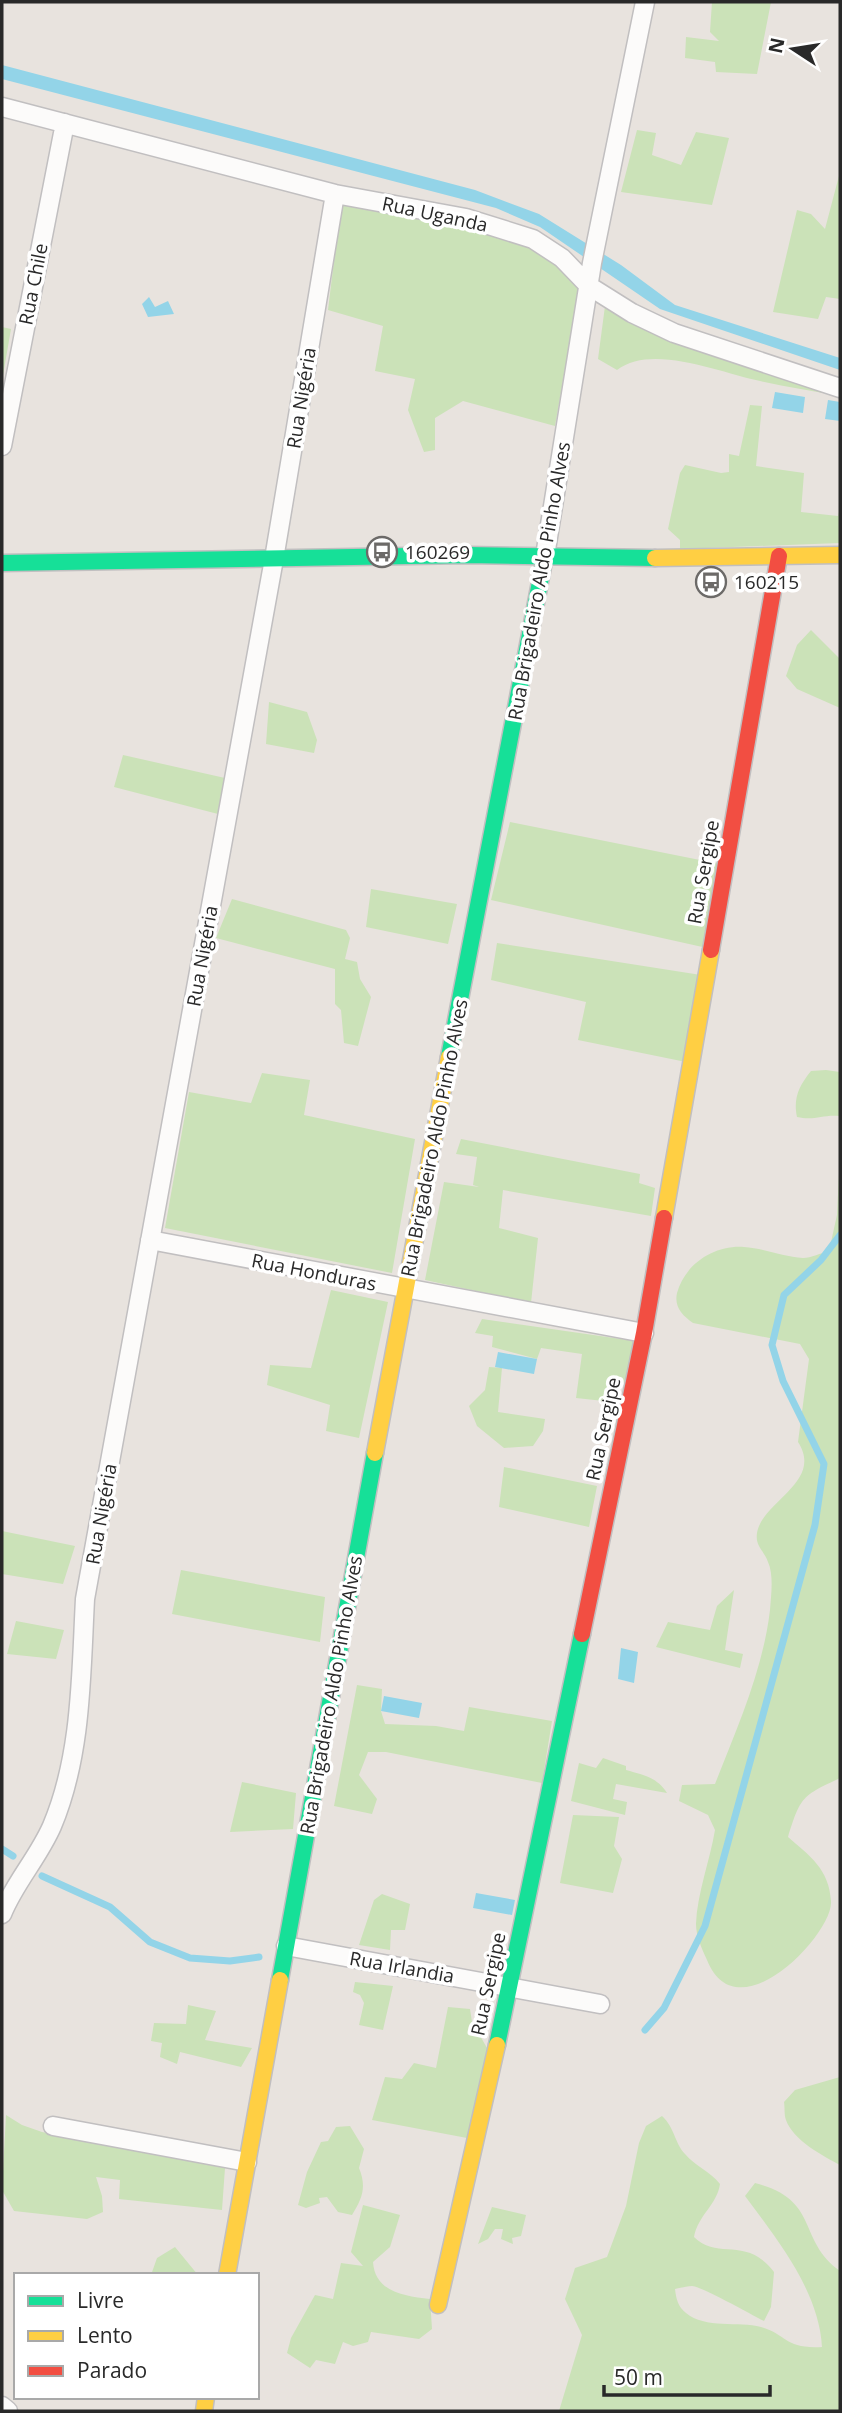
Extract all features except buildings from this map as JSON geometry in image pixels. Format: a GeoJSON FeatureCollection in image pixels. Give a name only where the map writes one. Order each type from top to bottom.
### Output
{"type":"FeatureCollection","features":[{"type":"Feature","properties":{"kind":"street","name":"Rua Brigadeiro Aldo Pinho Alves"},"geometry":{"type":"LineString","coordinates":[[227,2273],[405,1289],[545,556],[593,262],[645,2]]}},
{"type":"Feature","properties":{"kind":"street","name":"Rua Uganda"},"geometry":{"type":"LineString","coordinates":[[2,107],[335,194],[466,218],[533,239],[562,258],[590,285],[632,313],[674,333],[840,388]]}},
{"type":"Feature","properties":{"kind":"street","name":"Rua Chile"},"geometry":{"type":"LineString","coordinates":[[2,446],[65,123]]}},
{"type":"Feature","properties":{"kind":"street","name":"Rua Nigéria"},"geometry":{"type":"LineString","coordinates":[[2,1914],[10,1893],[38,1855],[53,1824],[79,1720],[85,1599],[274,559],[335,194]]}},
{"type":"Feature","properties":{"kind":"street"},"geometry":{"type":"LineString","coordinates":[[2,564],[545,556],[840,555]]}},
{"type":"Feature","properties":{"kind":"street","name":"Rua Sergipe"},"geometry":{"type":"LineString","coordinates":[[438,2305],[509,1986],[644,1333],[779,556]]}},
{"type":"Feature","properties":{"kind":"street","name":"Rua Honduras"},"geometry":{"type":"LineString","coordinates":[[150,1240],[644,1333]]}},
{"type":"Feature","properties":{"kind":"street","name":"Rua Irlandia"},"geometry":{"type":"LineString","coordinates":[[286,1946],[600,2004]]}},
{"type":"Feature","properties":{"kind":"street"},"geometry":{"type":"LineString","coordinates":[[53,2126],[247,2162]]}},
{"type":"Feature","properties":{"kind":"street"},"geometry":{"type":"LineString","coordinates":[[2,2406],[8,2411]]}},
{"type":"Feature","properties":{"kind":"green space"},"geometry":{"type":"Polygon","coordinates":[[[712,2],[771,2],[757,74],[716,72],[715,62],[685,58],[686,37],[719,41],[710,32],[712,2]]]}},
{"type":"Feature","properties":{"kind":"green space"},"geometry":{"type":"Polygon","coordinates":[[[637,130],[656,133],[652,155],[681,165],[696,132],[729,138],[712,205],[621,192],[637,130]]]}},
{"type":"Feature","properties":{"kind":"green space"},"geometry":{"type":"Polygon","coordinates":[[[840,172],[840,299],[826,297],[818,319],[773,312],[797,210],[811,214],[825,229],[840,172]]]}},
{"type":"Feature","properties":{"kind":"green space"},"geometry":{"type":"Polygon","coordinates":[[[341,203],[472,225],[504,235],[534,249],[560,267],[579,291],[555,426],[463,401],[435,418],[435,450],[424,452],[408,410],[415,379],[375,371],[383,326],[328,310],[341,203]]]}},
{"type":"Feature","properties":{"kind":"green space"},"geometry":{"type":"Polygon","coordinates":[[[605,306],[840,396],[770,383],[687,362],[649,359],[632,362],[617,370],[598,359],[605,306]]]}},
{"type":"Feature","properties":{"kind":"green space"},"geometry":{"type":"Polygon","coordinates":[[[2,327],[11,329],[2,381],[2,327]]]}},
{"type":"Feature","properties":{"kind":"green space"},"geometry":{"type":"Polygon","coordinates":[[[750,405],[762,406],[756,466],[804,473],[801,512],[838,516],[840,508],[840,543],[680,549],[680,540],[668,529],[680,473],[685,465],[721,473],[729,472],[729,454],[739,456],[750,405]]]}},
{"type":"Feature","properties":{"kind":"green space"},"geometry":{"type":"Polygon","coordinates":[[[811,630],[840,659],[840,708],[797,689],[786,676],[797,645],[811,630]]]}},
{"type":"Feature","properties":{"kind":"green space"},"geometry":{"type":"Polygon","coordinates":[[[269,702],[307,712],[317,740],[314,753],[266,744],[269,702]]]}},
{"type":"Feature","properties":{"kind":"green space"},"geometry":{"type":"Polygon","coordinates":[[[123,755],[225,778],[218,814],[114,787],[123,755]]]}},
{"type":"Feature","properties":{"kind":"green space"},"geometry":{"type":"Polygon","coordinates":[[[510,822],[720,864],[707,948],[491,900],[510,822]]]}},
{"type":"Feature","properties":{"kind":"green space"},"geometry":{"type":"Polygon","coordinates":[[[371,889],[457,904],[448,944],[366,927],[371,889]]]}},
{"type":"Feature","properties":{"kind":"green space"},"geometry":{"type":"Polygon","coordinates":[[[232,899],[346,930],[350,938],[345,959],[357,962],[360,979],[371,997],[358,1046],[344,1043],[341,1010],[335,1004],[335,969],[216,938],[232,899]]]}},
{"type":"Feature","properties":{"kind":"green space"},"geometry":{"type":"Polygon","coordinates":[[[497,943],[701,975],[686,1062],[578,1040],[586,1002],[491,980],[497,943]]]}},
{"type":"Feature","properties":{"kind":"green space"},"geometry":{"type":"Polygon","coordinates":[[[811,1071],[840,1072],[840,1116],[797,1117],[798,1092],[803,1082],[811,1071]]]}},
{"type":"Feature","properties":{"kind":"green space"},"geometry":{"type":"Polygon","coordinates":[[[262,1073],[310,1080],[304,1115],[415,1139],[392,1273],[165,1228],[189,1092],[251,1103],[262,1073]]]}},
{"type":"Feature","properties":{"kind":"green space"},"geometry":{"type":"Polygon","coordinates":[[[461,1139],[640,1174],[639,1183],[655,1188],[651,1216],[503,1190],[499,1228],[538,1238],[531,1303],[425,1280],[444,1182],[479,1187],[473,1185],[477,1157],[456,1154],[461,1139]]]}},
{"type":"Feature","properties":{"kind":"green space"},"geometry":{"type":"Polygon","coordinates":[[[840,1152],[840,1778],[805,1799],[796,1813],[788,1837],[817,1864],[827,1880],[831,1901],[828,1916],[801,1954],[781,1971],[760,1983],[739,1987],[721,1981],[707,1960],[696,1929],[699,1901],[715,1830],[708,1815],[679,1801],[682,1785],[715,1784],[762,1655],[772,1586],[770,1567],[759,1545],[757,1533],[761,1522],[798,1480],[803,1469],[804,1456],[798,1442],[809,1359],[800,1344],[693,1323],[680,1310],[676,1298],[681,1283],[694,1265],[702,1258],[722,1249],[751,1248],[803,1258],[829,1251],[837,1215],[840,1152]]]}},
{"type":"Feature","properties":{"kind":"green space"},"geometry":{"type":"Polygon","coordinates":[[[331,1290],[388,1302],[359,1438],[326,1431],[330,1405],[267,1385],[270,1365],[311,1368],[331,1290]]]}},
{"type":"Feature","properties":{"kind":"green space"},"geometry":{"type":"Polygon","coordinates":[[[482,1319],[635,1341],[626,1382],[615,1385],[613,1402],[576,1398],[582,1354],[541,1348],[537,1359],[492,1347],[493,1336],[475,1333],[482,1319]]]}},
{"type":"Feature","properties":{"kind":"green space"},"geometry":{"type":"Polygon","coordinates":[[[489,1367],[502,1368],[498,1412],[545,1419],[543,1431],[533,1446],[504,1448],[477,1426],[469,1406],[485,1390],[489,1367]]]}},
{"type":"Feature","properties":{"kind":"green space"},"geometry":{"type":"Polygon","coordinates":[[[504,1467],[597,1486],[589,1527],[499,1507],[504,1467]]]}},
{"type":"Feature","properties":{"kind":"green space"},"geometry":{"type":"Polygon","coordinates":[[[2,1531],[75,1546],[63,1584],[2,1574],[2,1531]]]}},
{"type":"Feature","properties":{"kind":"green space"},"geometry":{"type":"Polygon","coordinates":[[[181,1570],[325,1597],[320,1642],[172,1614],[181,1570]]]}},
{"type":"Feature","properties":{"kind":"green space"},"geometry":{"type":"Polygon","coordinates":[[[734,1590],[725,1650],[743,1654],[740,1668],[656,1647],[668,1622],[710,1630],[717,1606],[734,1590]]]}},
{"type":"Feature","properties":{"kind":"green space"},"geometry":{"type":"Polygon","coordinates":[[[16,1621],[64,1630],[56,1659],[7,1654],[16,1621]]]}},
{"type":"Feature","properties":{"kind":"green space"},"geometry":{"type":"Polygon","coordinates":[[[357,1685],[382,1689],[381,1711],[385,1724],[436,1726],[464,1731],[469,1707],[552,1721],[542,1783],[386,1752],[368,1752],[359,1775],[377,1799],[372,1814],[334,1806],[357,1685]]]}},
{"type":"Feature","properties":{"kind":"green space"},"geometry":{"type":"Polygon","coordinates":[[[603,1758],[654,1780],[667,1793],[616,1784],[613,1799],[627,1802],[625,1815],[571,1801],[579,1763],[596,1768],[603,1758]]]}},
{"type":"Feature","properties":{"kind":"green space"},"geometry":{"type":"Polygon","coordinates":[[[242,1782],[296,1793],[293,1829],[230,1832],[242,1782]]]}},
{"type":"Feature","properties":{"kind":"green space"},"geometry":{"type":"Polygon","coordinates":[[[573,1815],[619,1817],[614,1846],[622,1859],[613,1893],[560,1883],[573,1815]]]}},
{"type":"Feature","properties":{"kind":"green space"},"geometry":{"type":"Polygon","coordinates":[[[382,1894],[410,1904],[405,1930],[391,1930],[390,1950],[359,1945],[374,1900],[382,1894]]]}},
{"type":"Feature","properties":{"kind":"green space"},"geometry":{"type":"Polygon","coordinates":[[[355,1982],[393,1986],[383,2030],[359,2025],[364,2003],[360,1995],[353,1992],[355,1982]]]}},
{"type":"Feature","properties":{"kind":"green space"},"geometry":{"type":"Polygon","coordinates":[[[188,2005],[216,2011],[205,2040],[252,2048],[241,2067],[180,2052],[177,2064],[160,2057],[162,2043],[151,2041],[154,2023],[186,2024],[188,2005]]]}},
{"type":"Feature","properties":{"kind":"green space"},"geometry":{"type":"Polygon","coordinates":[[[448,2007],[470,2009],[472,2022],[490,2053],[467,2138],[372,2120],[385,2077],[402,2079],[414,2063],[436,2068],[448,2007]]]}},
{"type":"Feature","properties":{"kind":"green space"},"geometry":{"type":"Polygon","coordinates":[[[840,2077],[840,2165],[809,2147],[795,2134],[786,2120],[784,2102],[795,2090],[840,2077]]]}},
{"type":"Feature","properties":{"kind":"green space"},"geometry":{"type":"Polygon","coordinates":[[[6,2115],[22,2125],[42,2132],[225,2168],[222,2210],[119,2199],[120,2180],[96,2177],[102,2196],[103,2212],[87,2219],[14,2211],[2,2190],[6,2115]]]}},
{"type":"Feature","properties":{"kind":"green space"},"geometry":{"type":"Polygon","coordinates":[[[662,2116],[670,2125],[685,2154],[720,2184],[715,2198],[699,2222],[694,2237],[713,2247],[753,2254],[774,2272],[771,2307],[764,2321],[692,2286],[675,2289],[679,2305],[686,2313],[703,2321],[752,2325],[770,2330],[793,2344],[822,2347],[819,2326],[805,2286],[783,2248],[745,2196],[755,2183],[776,2190],[790,2199],[806,2221],[826,2259],[840,2271],[840,2411],[559,2411],[582,2335],[565,2299],[575,2268],[607,2257],[626,2206],[639,2143],[646,2126],[662,2116]]]}},
{"type":"Feature","properties":{"kind":"green space"},"geometry":{"type":"Polygon","coordinates":[[[350,2126],[364,2149],[359,2168],[363,2181],[362,2193],[352,2215],[338,2212],[327,2197],[319,2198],[320,2203],[306,2208],[298,2205],[307,2172],[321,2142],[328,2141],[336,2127],[350,2126]]]}},
{"type":"Feature","properties":{"kind":"green space"},"geometry":{"type":"Polygon","coordinates":[[[363,2205],[400,2215],[390,2247],[373,2262],[375,2272],[379,2280],[392,2291],[430,2299],[432,2329],[419,2339],[371,2332],[368,2342],[353,2346],[343,2342],[335,2364],[316,2360],[310,2368],[287,2353],[291,2338],[315,2295],[333,2299],[341,2263],[363,2266],[351,2252],[363,2205]]]}},
{"type":"Feature","properties":{"kind":"green space"},"geometry":{"type":"Polygon","coordinates":[[[492,2207],[526,2215],[521,2236],[512,2238],[513,2244],[501,2239],[503,2229],[495,2229],[488,2239],[478,2244],[492,2207]]]}},
{"type":"Feature","properties":{"kind":"green space"},"geometry":{"type":"Polygon","coordinates":[[[175,2247],[196,2273],[152,2273],[157,2258],[175,2247]]]}},
{"type":"Feature","properties":{"kind":"water"},"geometry":{"type":"Polygon","coordinates":[[[2,65],[475,190],[539,214],[621,265],[675,305],[840,358],[840,370],[660,309],[540,227],[496,208],[2,79],[2,65]]]}},
{"type":"Feature","properties":{"kind":"water"},"geometry":{"type":"Polygon","coordinates":[[[149,297],[155,307],[168,301],[174,314],[148,317],[142,304],[149,297]]]}},
{"type":"Feature","properties":{"kind":"water"},"geometry":{"type":"Polygon","coordinates":[[[775,392],[805,397],[803,413],[772,408],[775,392]]]}},
{"type":"Feature","properties":{"kind":"water"},"geometry":{"type":"Polygon","coordinates":[[[828,400],[840,402],[840,421],[825,419],[828,400]]]}},
{"type":"Feature","properties":{"kind":"water"},"geometry":{"type":"Polygon","coordinates":[[[498,1352],[537,1359],[534,1374],[495,1367],[498,1352]]]}},
{"type":"Feature","properties":{"kind":"water"},"geometry":{"type":"Polygon","coordinates":[[[621,1648],[638,1652],[634,1683],[618,1679],[621,1648]]]}},
{"type":"Feature","properties":{"kind":"water"},"geometry":{"type":"Polygon","coordinates":[[[384,1696],[422,1703],[419,1718],[381,1711],[384,1696]]]}},
{"type":"Feature","properties":{"kind":"water"},"geometry":{"type":"Polygon","coordinates":[[[476,1893],[515,1900],[512,1915],[473,1908],[476,1893]]]}},
{"type":"Feature","properties":{"kind":"waterway"},"geometry":{"type":"LineString","coordinates":[[645,2030],[664,2008],[705,1926],[815,1525],[824,1464],[783,1381],[772,1345],[784,1295],[821,1260],[840,1235]]}},
{"type":"Feature","properties":{"kind":"waterway"},"geometry":{"type":"LineString","coordinates":[[2,1849],[13,1856]]}},
{"type":"Feature","properties":{"kind":"waterway"},"geometry":{"type":"LineString","coordinates":[[42,1876],[110,1907],[150,1942],[190,1958],[230,1961],[259,1957]]}},
{"type":"Feature","properties":{"kind":"traffic: fast"},"geometry":{"type":"LineString","coordinates":[[2,563],[467,555],[655,558]]}},
{"type":"Feature","properties":{"kind":"traffic: fast"},"geometry":{"type":"LineString","coordinates":[[449,1057],[545,556]]}},
{"type":"Feature","properties":{"kind":"traffic: fast"},"geometry":{"type":"LineString","coordinates":[[280,1980],[375,1453]]}},
{"type":"Feature","properties":{"kind":"traffic: fast"},"geometry":{"type":"LineString","coordinates":[[497,2045],[582,1634]]}},
{"type":"Feature","properties":{"kind":"traffic: slow"},"geometry":{"type":"LineString","coordinates":[[655,558],[840,555]]}},
{"type":"Feature","properties":{"kind":"traffic: slow"},"geometry":{"type":"LineString","coordinates":[[664,1218],[711,950]]}},
{"type":"Feature","properties":{"kind":"traffic: slow"},"geometry":{"type":"LineString","coordinates":[[375,1453],[449,1057]]}},
{"type":"Feature","properties":{"kind":"traffic: slow"},"geometry":{"type":"LineString","coordinates":[[227,2273],[280,1980]]}},
{"type":"Feature","properties":{"kind":"traffic: slow"},"geometry":{"type":"LineString","coordinates":[[438,2305],[497,2045]]}},
{"type":"Feature","properties":{"kind":"traffic: slow"},"geometry":{"type":"LineString","coordinates":[[204,2411],[206,2399]]}},
{"type":"Feature","properties":{"kind":"traffic: jam"},"geometry":{"type":"LineString","coordinates":[[711,950],[779,556]]}},
{"type":"Feature","properties":{"kind":"traffic: jam"},"geometry":{"type":"LineString","coordinates":[[582,1634],[644,1333],[664,1218]]}},
{"type":"Feature","properties":{"kind":"place","name":"160269"},"geometry":{"type":"Point","coordinates":[382,552]}},
{"type":"Feature","properties":{"kind":"place","name":"160215"},"geometry":{"type":"Point","coordinates":[711,582]}}]}
